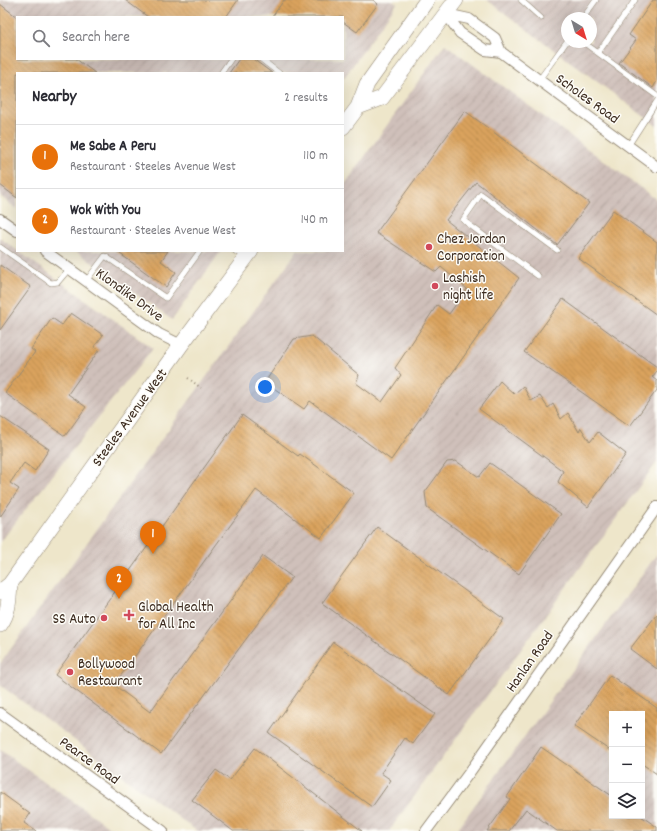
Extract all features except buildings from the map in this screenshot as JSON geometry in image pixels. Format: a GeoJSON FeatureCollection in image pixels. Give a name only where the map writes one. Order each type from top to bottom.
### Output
{"type":"FeatureCollection","features":[{"type":"Feature","properties":{"kind":"main road"},"geometry":{"type":"LineString","coordinates":[[344,124],[358,107],[367,84],[428,0],[446,14]]}},
{"type":"Feature","properties":{"kind":"main road"},"geometry":{"type":"LineString","coordinates":[[358,107],[382,98],[456,0]]}},
{"type":"Feature","properties":{"kind":"main road","name":"Steeles Avenue West"},"geometry":{"type":"LineString","coordinates":[[0,625],[4,620],[8,608],[5,588],[181,345],[244,253]]}},
{"type":"Feature","properties":{"kind":"street","name":"Scholes Road"},"geometry":{"type":"LineString","coordinates":[[446,14],[460,33],[485,50],[501,52],[628,146],[654,163]]}},
{"type":"Feature","properties":{"kind":"street","name":"Scholes Road"},"geometry":{"type":"LineString","coordinates":[[446,14],[469,20],[495,38],[501,52]]}},
{"type":"Feature","properties":{"kind":"street"},"geometry":{"type":"LineString","coordinates":[[0,219],[16,230]]}},
{"type":"Feature","properties":{"kind":"street","name":"Klondike Drive"},"geometry":{"type":"LineString","coordinates":[[46,252],[159,334],[181,345]]}},
{"type":"Feature","properties":{"kind":"street","name":"Hanlan Road"},"geometry":{"type":"LineString","coordinates":[[426,831],[469,773],[657,507]]}},
{"type":"Feature","properties":{"kind":"street","name":"Pearce Road"},"geometry":{"type":"LineString","coordinates":[[0,712],[163,831]]}},
{"type":"Feature","properties":{"kind":"lane"},"geometry":{"type":"LineString","coordinates":[[521,0],[541,18]]}},
{"type":"Feature","properties":{"kind":"lane"},"geometry":{"type":"LineString","coordinates":[[587,12],[596,0]]}},
{"type":"Feature","properties":{"kind":"lane"},"geometry":{"type":"LineString","coordinates":[[598,53],[636,0]]}},
{"type":"Feature","properties":{"kind":"lane"},"geometry":{"type":"LineString","coordinates":[[539,80],[562,48]]}},
{"type":"Feature","properties":{"kind":"lane"},"geometry":{"type":"LineString","coordinates":[[591,48],[657,96]]}},
{"type":"Feature","properties":{"kind":"lane"},"geometry":{"type":"LineString","coordinates":[[222,72],[230,60]]}},
{"type":"Feature","properties":{"kind":"lane"},"geometry":{"type":"LineString","coordinates":[[262,60],[278,72]]}},
{"type":"Feature","properties":{"kind":"lane"},"geometry":{"type":"LineString","coordinates":[[628,146],[657,101]]}},
{"type":"Feature","properties":{"kind":"lane"},"geometry":{"type":"LineString","coordinates":[[538,276],[463,220],[481,194],[557,250]]}},
{"type":"Feature","properties":{"kind":"lane"},"geometry":{"type":"LineString","coordinates":[[0,247],[51,283],[58,282],[69,269]]}},
{"type":"Feature","properties":{"kind":"lane"},"geometry":{"type":"LineString","coordinates":[[86,281],[105,253],[166,298],[199,252]]}},
{"type":"Feature","properties":{"kind":"path"},"geometry":{"type":"LineString","coordinates":[[188,378],[201,388]]}},
{"type":"Feature","properties":{"kind":"shaded area"},"geometry":{"type":"Polygon","coordinates":[[[0,0],[392,0],[397,3],[344,78],[344,72],[16,72],[16,208],[0,196],[0,0]]]}},
{"type":"Feature","properties":{"kind":"shaded area"},"geometry":{"type":"Polygon","coordinates":[[[487,0],[657,0],[657,126],[487,0]]]}},
{"type":"Feature","properties":{"kind":"shaded area"},"geometry":{"type":"Polygon","coordinates":[[[445,44],[657,200],[657,462],[389,831],[197,831],[0,685],[0,664],[296,252],[344,252],[344,186],[445,44]]]}},
{"type":"Feature","properties":{"kind":"shaded area"},"geometry":{"type":"Polygon","coordinates":[[[0,238],[16,250],[16,252],[19,252],[153,348],[0,542],[0,238]]]}},
{"type":"Feature","properties":{"kind":"shaded area"},"geometry":{"type":"Polygon","coordinates":[[[77,252],[220,252],[172,320],[77,252]]]}},
{"type":"Feature","properties":{"kind":"shaded area"},"geometry":{"type":"Polygon","coordinates":[[[657,554],[657,831],[456,831],[657,554]]]}},
{"type":"Feature","properties":{"kind":"shaded area"},"geometry":{"type":"Polygon","coordinates":[[[0,750],[115,831],[0,831],[0,750]]]}},
{"type":"Feature","properties":{"kind":"place","name":"Chez Jordan Corporation"},"geometry":{"type":"Point","coordinates":[429,247]}},
{"type":"Feature","properties":{"kind":"place","name":"Lashish night life"},"geometry":{"type":"Point","coordinates":[435,286]}},
{"type":"Feature","properties":{"kind":"place","name":"Me Sabe A Peru"},"geometry":{"type":"Point","coordinates":[153,554]}},
{"type":"Feature","properties":{"kind":"place","name":"Wok With You"},"geometry":{"type":"Point","coordinates":[119,599]}},
{"type":"Feature","properties":{"kind":"place","name":"Global Health for All Inc"},"geometry":{"type":"Point","coordinates":[129,615]}},
{"type":"Feature","properties":{"kind":"place","name":"SS Auto"},"geometry":{"type":"Point","coordinates":[104,618]}},
{"type":"Feature","properties":{"kind":"place","name":"Bollywood Restaurant"},"geometry":{"type":"Point","coordinates":[70,672]}}]}
